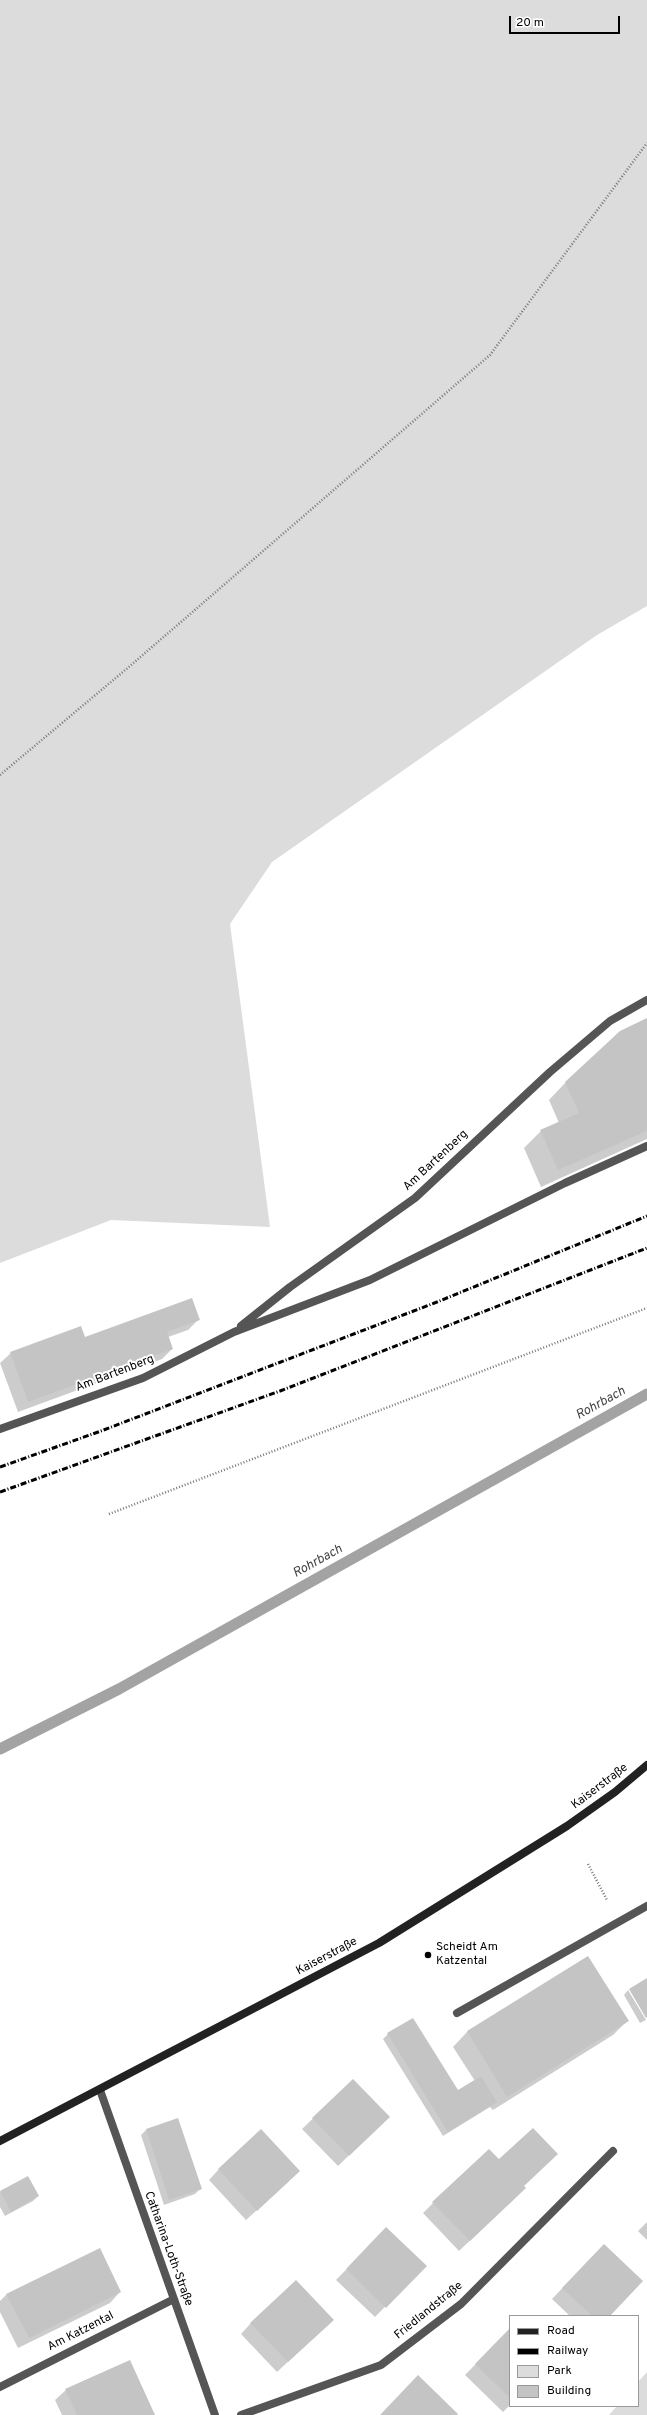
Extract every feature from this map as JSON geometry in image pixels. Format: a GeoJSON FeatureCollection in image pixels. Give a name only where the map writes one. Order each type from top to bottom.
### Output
{"type":"FeatureCollection","features":[{"type":"Feature","properties":{"kind":"main road","name":"Kaiserstraße"},"geometry":{"type":"LineString","coordinates":[[0,2141],[379,1943],[567,1826],[615,1792],[647,1765]]}},
{"type":"Feature","properties":{"kind":"street","name":"Am Bartenberg"},"geometry":{"type":"LineString","coordinates":[[234,1332],[290,1287],[415,1198],[550,1072],[610,1020],[647,1000]]}},
{"type":"Feature","properties":{"kind":"street","name":"Am Bartenberg"},"geometry":{"type":"LineString","coordinates":[[0,1429],[143,1378],[234,1332],[370,1280],[565,1183],[647,1146]]}},
{"type":"Feature","properties":{"kind":"street"},"geometry":{"type":"LineString","coordinates":[[457,2013],[647,1906]]}},
{"type":"Feature","properties":{"kind":"street","name":"Catharina-Loth-Straße"},"geometry":{"type":"LineString","coordinates":[[100,2090],[215,2415]]}},
{"type":"Feature","properties":{"kind":"street","name":"Friedlandstraße"},"geometry":{"type":"LineString","coordinates":[[241,2415],[381,2365],[461,2304],[613,2152]]}},
{"type":"Feature","properties":{"kind":"street","name":"Am Katzental"},"geometry":{"type":"LineString","coordinates":[[0,2387],[174,2299]]}},
{"type":"Feature","properties":{"kind":"path"},"geometry":{"type":"LineString","coordinates":[[0,775],[130,666],[490,355],[647,143]]}},
{"type":"Feature","properties":{"kind":"path"},"geometry":{"type":"LineString","coordinates":[[109,1514],[647,1308]]}},
{"type":"Feature","properties":{"kind":"path"},"geometry":{"type":"LineString","coordinates":[[588,1864],[608,1901]]}},
{"type":"Feature","properties":{"kind":"green space"},"geometry":{"type":"Polygon","coordinates":[[[0,0],[647,0],[647,606],[597,635],[272,862],[230,924],[270,1227],[111,1220],[0,1263],[0,0]]]}},
{"type":"Feature","properties":{"kind":"green space"},"geometry":{"type":"Polygon","coordinates":[[[647,2372],[647,2415],[609,2415],[616,2407],[639,2407],[639,2381],[647,2372]]]}},
{"type":"Feature","properties":{"kind":"building"},"geometry":{"type":"Polygon","coordinates":[[[647,1018],[647,1131],[558,1170],[540,1130],[579,1113],[565,1082],[620,1031],[647,1018]]]}},
{"type":"Feature","properties":{"kind":"building"},"geometry":{"type":"Polygon","coordinates":[[[192,1298],[200,1320],[167,1332],[173,1349],[28,1402],[10,1352],[81,1326],[85,1337],[192,1298]]]}},
{"type":"Feature","properties":{"kind":"building"},"geometry":{"type":"Polygon","coordinates":[[[588,1956],[629,2021],[507,2097],[467,2031],[588,1956]]]}},
{"type":"Feature","properties":{"kind":"building"},"geometry":{"type":"Polygon","coordinates":[[[647,1978],[647,2017],[646,2018],[629,1989],[647,1978]]]}},
{"type":"Feature","properties":{"kind":"building"},"geometry":{"type":"Polygon","coordinates":[[[413,2018],[458,2090],[481,2076],[497,2102],[448,2132],[387,2033],[413,2018]]]}},
{"type":"Feature","properties":{"kind":"building"},"geometry":{"type":"Polygon","coordinates":[[[353,2079],[390,2117],[349,2156],[312,2118],[353,2079]]]}},
{"type":"Feature","properties":{"kind":"building"},"geometry":{"type":"Polygon","coordinates":[[[178,2118],[202,2189],[169,2200],[146,2129],[178,2118]]]}},
{"type":"Feature","properties":{"kind":"building"},"geometry":{"type":"Polygon","coordinates":[[[533,2128],[558,2154],[524,2186],[526,2188],[470,2241],[432,2202],[489,2149],[499,2159],[533,2128]]]}},
{"type":"Feature","properties":{"kind":"building"},"geometry":{"type":"Polygon","coordinates":[[[261,2129],[300,2171],[257,2211],[218,2169],[261,2129]]]}},
{"type":"Feature","properties":{"kind":"building"},"geometry":{"type":"Polygon","coordinates":[[[28,2176],[39,2196],[11,2212],[0,2191],[28,2176]]]}},
{"type":"Feature","properties":{"kind":"building"},"geometry":{"type":"Polygon","coordinates":[[[386,2227],[427,2266],[386,2308],[346,2269],[386,2227]]]}},
{"type":"Feature","properties":{"kind":"building"},"geometry":{"type":"Polygon","coordinates":[[[604,2244],[643,2281],[611,2315],[591,2315],[562,2288],[604,2244]]]}},
{"type":"Feature","properties":{"kind":"building"},"geometry":{"type":"Polygon","coordinates":[[[100,2248],[121,2292],[29,2338],[6,2294],[100,2248]]]}},
{"type":"Feature","properties":{"kind":"building"},"geometry":{"type":"Polygon","coordinates":[[[296,2280],[334,2320],[288,2362],[250,2323],[296,2280]]]}},
{"type":"Feature","properties":{"kind":"building"},"geometry":{"type":"Polygon","coordinates":[[[509,2329],[509,2397],[475,2364],[509,2329]]]}},
{"type":"Feature","properties":{"kind":"building"},"geometry":{"type":"Polygon","coordinates":[[[130,2360],[155,2415],[77,2415],[65,2389],[130,2360]]]}},
{"type":"Feature","properties":{"kind":"building"},"geometry":{"type":"Polygon","coordinates":[[[418,2375],[458,2414],[457,2415],[380,2415],[418,2375]]]}},
{"type":"Feature","properties":{"kind":"waterway","name":"Rohrbach"},"geometry":{"type":"LineString","coordinates":[[0,1749],[119,1689],[647,1394]]}},
{"type":"Feature","properties":{"kind":"railway"},"geometry":{"type":"LineString","coordinates":[[0,1467],[101,1431],[437,1302],[647,1216]]}},
{"type":"Feature","properties":{"kind":"railway"},"geometry":{"type":"LineString","coordinates":[[0,1492],[280,1391],[647,1248]]}},
{"type":"Feature","properties":{"kind":"place","name":"Scheidt Am Katzental"},"geometry":{"type":"Point","coordinates":[428,1955]}}]}
